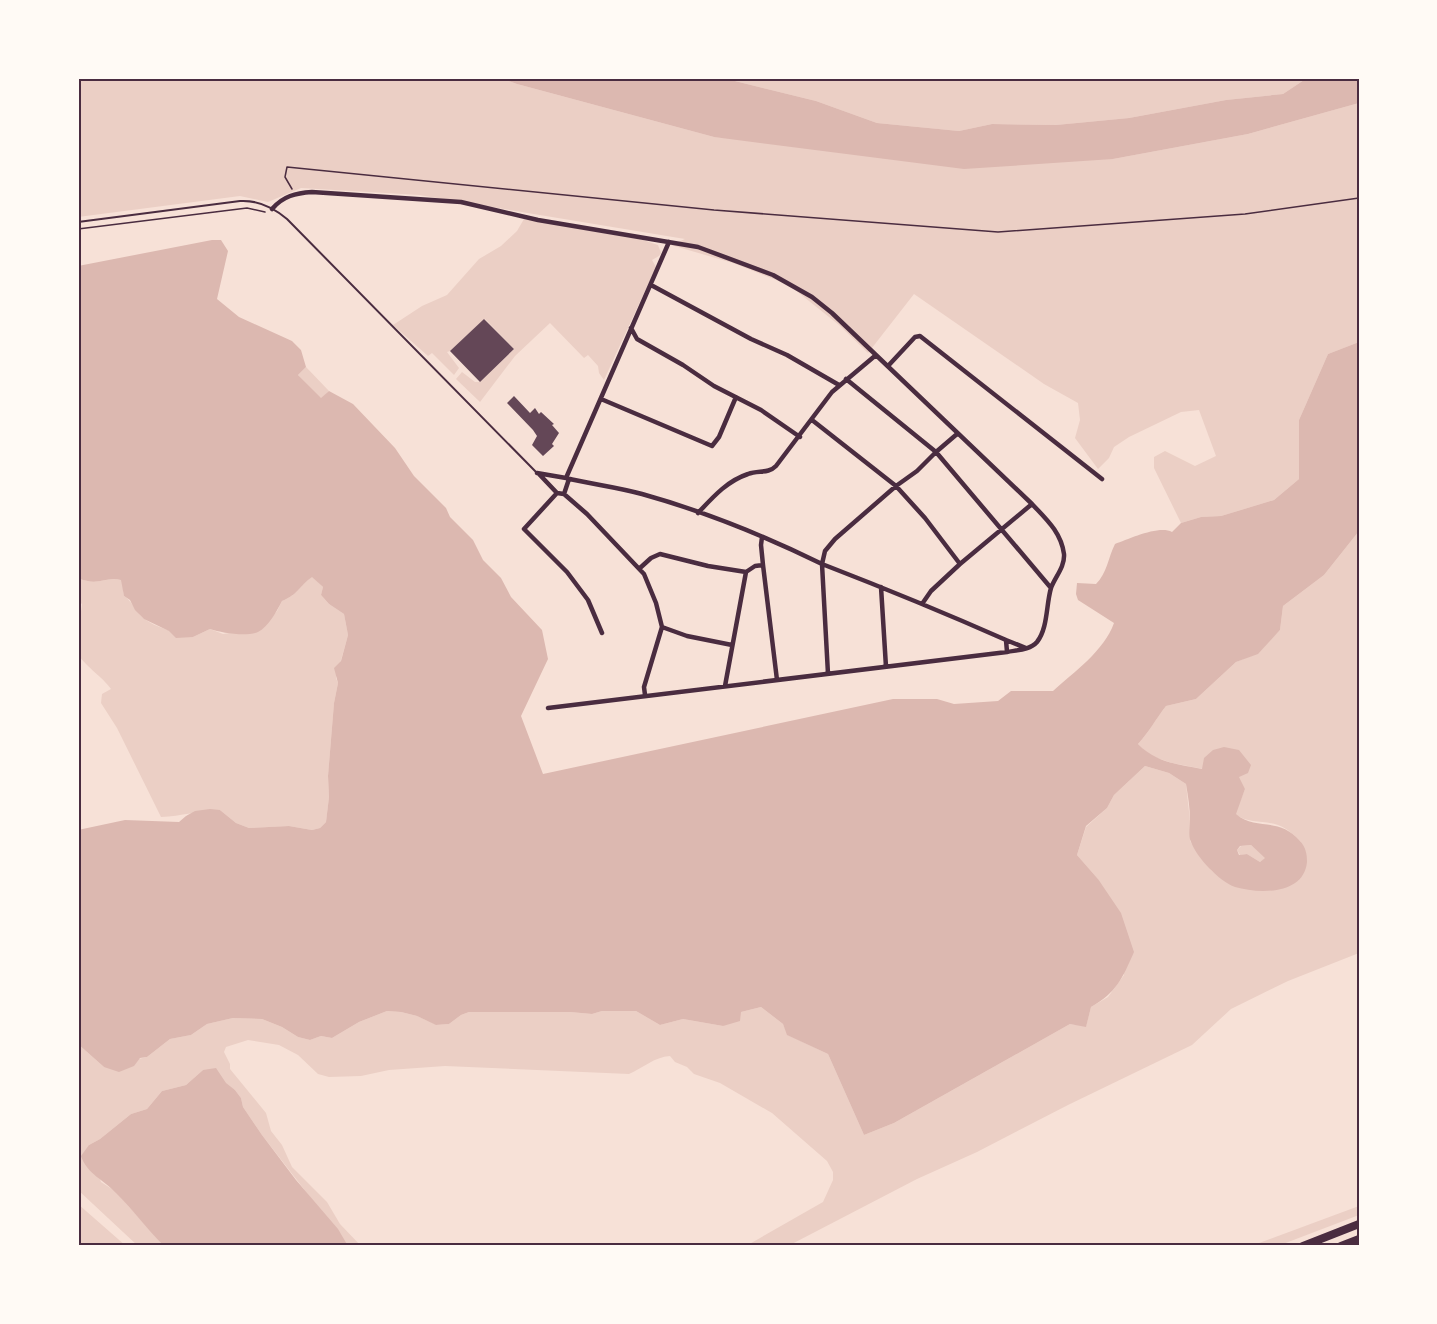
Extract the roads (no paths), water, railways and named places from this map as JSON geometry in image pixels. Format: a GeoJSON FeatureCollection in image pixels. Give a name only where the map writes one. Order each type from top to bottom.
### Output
{"type":"FeatureCollection","features":[{"type":"Feature","properties":{"kind":"highway"},"geometry":{"type":"LineString","coordinates":[[1303,1246],[1359,1224]]}},
{"type":"Feature","properties":{"kind":"highway"},"geometry":{"type":"LineString","coordinates":[[1341,1246],[1359,1239]]}},
{"type":"Feature","properties":{"kind":"street"},"geometry":{"type":"LineString","coordinates":[[271,211],[279,202],[295,194],[319,192],[461,202],[538,220],[698,247],[773,275],[792,284],[819,302],[888,366],[1032,504],[1054,528],[1064,553],[1062,565],[1051,588],[1040,635],[1035,644],[1027,648],[548,708]]}},
{"type":"Feature","properties":{"kind":"street"},"geometry":{"type":"LineString","coordinates":[[564,494],[567,478],[669,242]]}},
{"type":"Feature","properties":{"kind":"street"},"geometry":{"type":"LineString","coordinates":[[651,285],[751,339],[787,355],[839,385]]}},
{"type":"Feature","properties":{"kind":"street"},"geometry":{"type":"LineString","coordinates":[[631,328],[637,339],[714,386],[761,410],[800,437]]}},
{"type":"Feature","properties":{"kind":"street"},"geometry":{"type":"LineString","coordinates":[[888,366],[915,337],[920,336],[1102,479]]}},
{"type":"Feature","properties":{"kind":"street"},"geometry":{"type":"LineString","coordinates":[[626,341],[637,339]]}},
{"type":"Feature","properties":{"kind":"street"},"geometry":{"type":"LineString","coordinates":[[698,513],[728,484],[748,474],[772,470],[800,437],[825,400],[839,385],[876,355]]}},
{"type":"Feature","properties":{"kind":"street"},"geometry":{"type":"LineString","coordinates":[[846,379],[936,452],[1051,588]]}},
{"type":"Feature","properties":{"kind":"street"},"geometry":{"type":"LineString","coordinates":[[602,399],[712,446],[723,428],[736,397]]}},
{"type":"Feature","properties":{"kind":"street"},"geometry":{"type":"LineString","coordinates":[[812,420],[909,498],[960,564]]}},
{"type":"Feature","properties":{"kind":"street"},"geometry":{"type":"LineString","coordinates":[[828,674],[822,564],[825,551],[835,539],[896,486],[917,471],[957,434]]}},
{"type":"Feature","properties":{"kind":"street"},"geometry":{"type":"LineString","coordinates":[[537,473],[642,494],[698,513],[762,537],[1027,648]]}},
{"type":"Feature","properties":{"kind":"street"},"geometry":{"type":"LineString","coordinates":[[537,473],[556,493],[564,494],[587,514],[640,568],[656,603],[662,627],[645,687],[645,695]]}},
{"type":"Feature","properties":{"kind":"street"},"geometry":{"type":"LineString","coordinates":[[556,493],[524,530],[567,572],[588,600],[602,633]]}},
{"type":"Feature","properties":{"kind":"street"},"geometry":{"type":"LineString","coordinates":[[922,604],[931,591],[960,564],[1032,504]]}},
{"type":"Feature","properties":{"kind":"street"},"geometry":{"type":"LineString","coordinates":[[762,537],[763,565],[777,680]]}},
{"type":"Feature","properties":{"kind":"street"},"geometry":{"type":"LineString","coordinates":[[640,568],[651,558],[660,554],[708,566],[746,572],[755,566],[763,565]]}},
{"type":"Feature","properties":{"kind":"street"},"geometry":{"type":"LineString","coordinates":[[724,686],[746,572]]}},
{"type":"Feature","properties":{"kind":"street"},"geometry":{"type":"LineString","coordinates":[[881,587],[886,667]]}},
{"type":"Feature","properties":{"kind":"street"},"geometry":{"type":"LineString","coordinates":[[662,627],[687,636],[732,645]]}},
{"type":"Feature","properties":{"kind":"street"},"geometry":{"type":"LineString","coordinates":[[1006,640],[1007,652]]}},
{"type":"Feature","properties":{"kind":"lane"},"geometry":{"type":"LineString","coordinates":[[78,222],[240,201],[258,203],[287,219],[537,473]]}}]}
